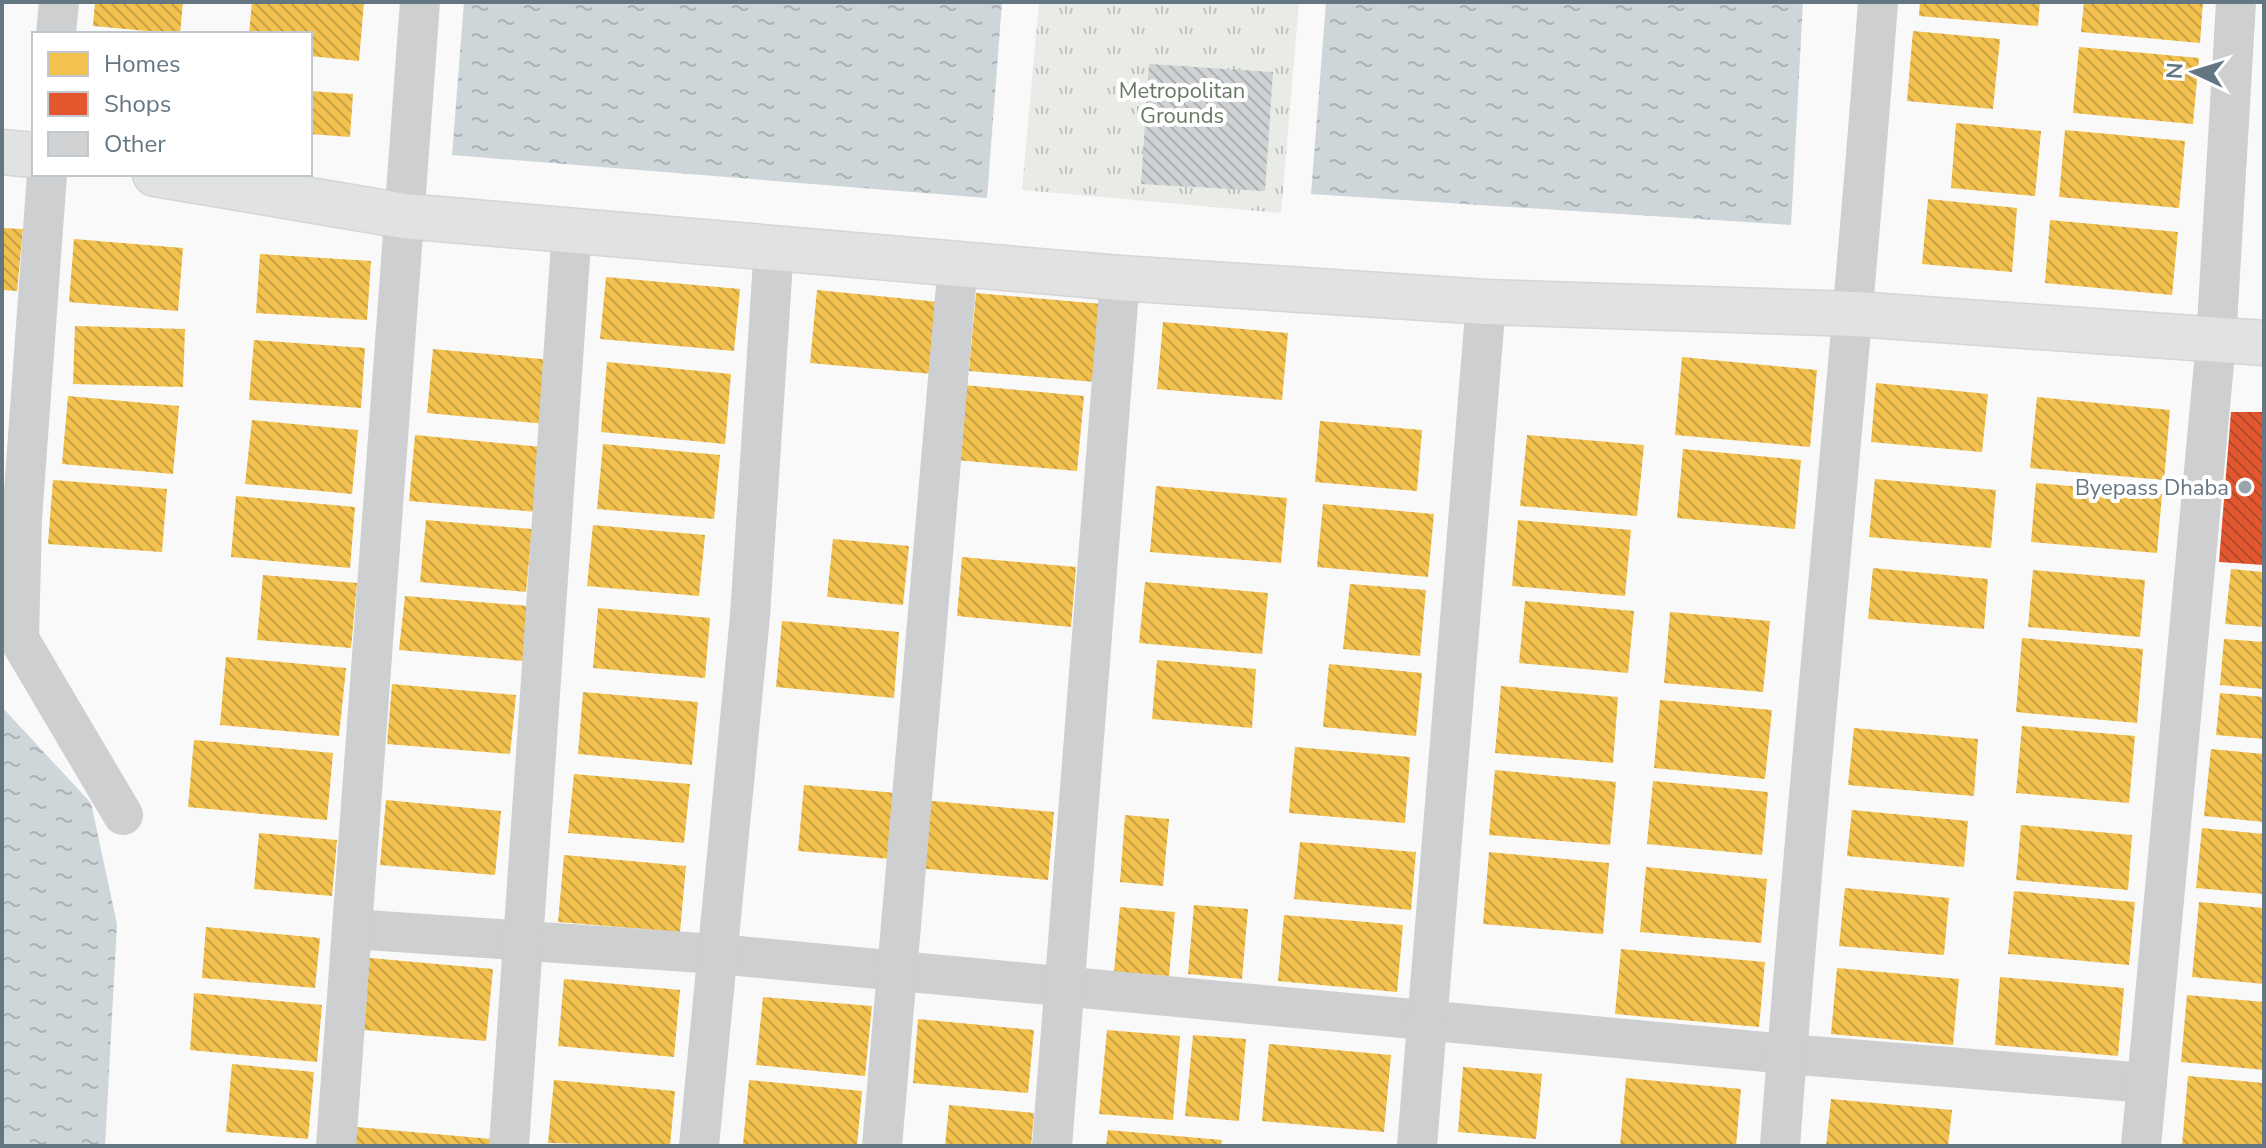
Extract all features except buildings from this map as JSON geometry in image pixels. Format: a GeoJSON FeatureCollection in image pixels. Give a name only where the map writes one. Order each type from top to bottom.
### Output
{"type":"FeatureCollection","features":[{"type":"Feature","properties":{"kind":"street"},"geometry":{"type":"LineString","coordinates":[[56,32],[59,2]]}},
{"type":"Feature","properties":{"kind":"street"},"geometry":{"type":"LineString","coordinates":[[336,1146],[420,2]]}},
{"type":"Feature","properties":{"kind":"street"},"geometry":{"type":"LineString","coordinates":[[1780,1146],[1855,314],[1878,2]]}},
{"type":"Feature","properties":{"kind":"street"},"geometry":{"type":"LineString","coordinates":[[2141,1146],[2216,342],[2236,2]]}},
{"type":"Feature","properties":{"kind":"street"},"geometry":{"type":"LineString","coordinates":[[2,152],[32,155]]}},
{"type":"Feature","properties":{"kind":"street"},"geometry":{"type":"LineString","coordinates":[[47,176],[22,519],[19,639],[123,815]]}},
{"type":"Feature","properties":{"kind":"street"},"geometry":{"type":"LineString","coordinates":[[167,176],[404,216],[1120,278],[1486,302],[1855,314],[2264,343]]}},
{"type":"Feature","properties":{"kind":"street"},"geometry":{"type":"LineString","coordinates":[[509,1146],[520,941],[572,229]]}},
{"type":"Feature","properties":{"kind":"street"},"geometry":{"type":"LineString","coordinates":[[699,1146],[750,616],[774,246]]}},
{"type":"Feature","properties":{"kind":"street"},"geometry":{"type":"LineString","coordinates":[[882,1146],[958,263]]}},
{"type":"Feature","properties":{"kind":"street"},"geometry":{"type":"LineString","coordinates":[[1052,1146],[1120,278]]}},
{"type":"Feature","properties":{"kind":"street"},"geometry":{"type":"LineString","coordinates":[[1417,1146],[1486,302]]}},
{"type":"Feature","properties":{"kind":"street"},"geometry":{"type":"LineString","coordinates":[[352,929],[717,954],[1787,1054],[2147,1083]]}},
{"type":"Feature","properties":{"kind":"green space","name":"Metropolitan Grounds"},"geometry":{"type":"Polygon","coordinates":[[[1039,2],[1299,2],[1281,213],[1022,190],[1039,2]]]}},
{"type":"Feature","properties":{"kind":"water"},"geometry":{"type":"Polygon","coordinates":[[[464,2],[1002,2],[987,198],[452,155],[464,2]]]}},
{"type":"Feature","properties":{"kind":"water"},"geometry":{"type":"Polygon","coordinates":[[[1326,2],[1803,2],[1791,225],[1311,194],[1326,2]]]}},
{"type":"Feature","properties":{"kind":"water"},"geometry":{"type":"Polygon","coordinates":[[[2,707],[91,803],[117,924],[105,1146],[2,1146],[2,707]]]}},
{"type":"Feature","properties":{"kind":"place","name":"Byepass Dhaba"},"geometry":{"type":"Point","coordinates":[2245,487]}}]}
